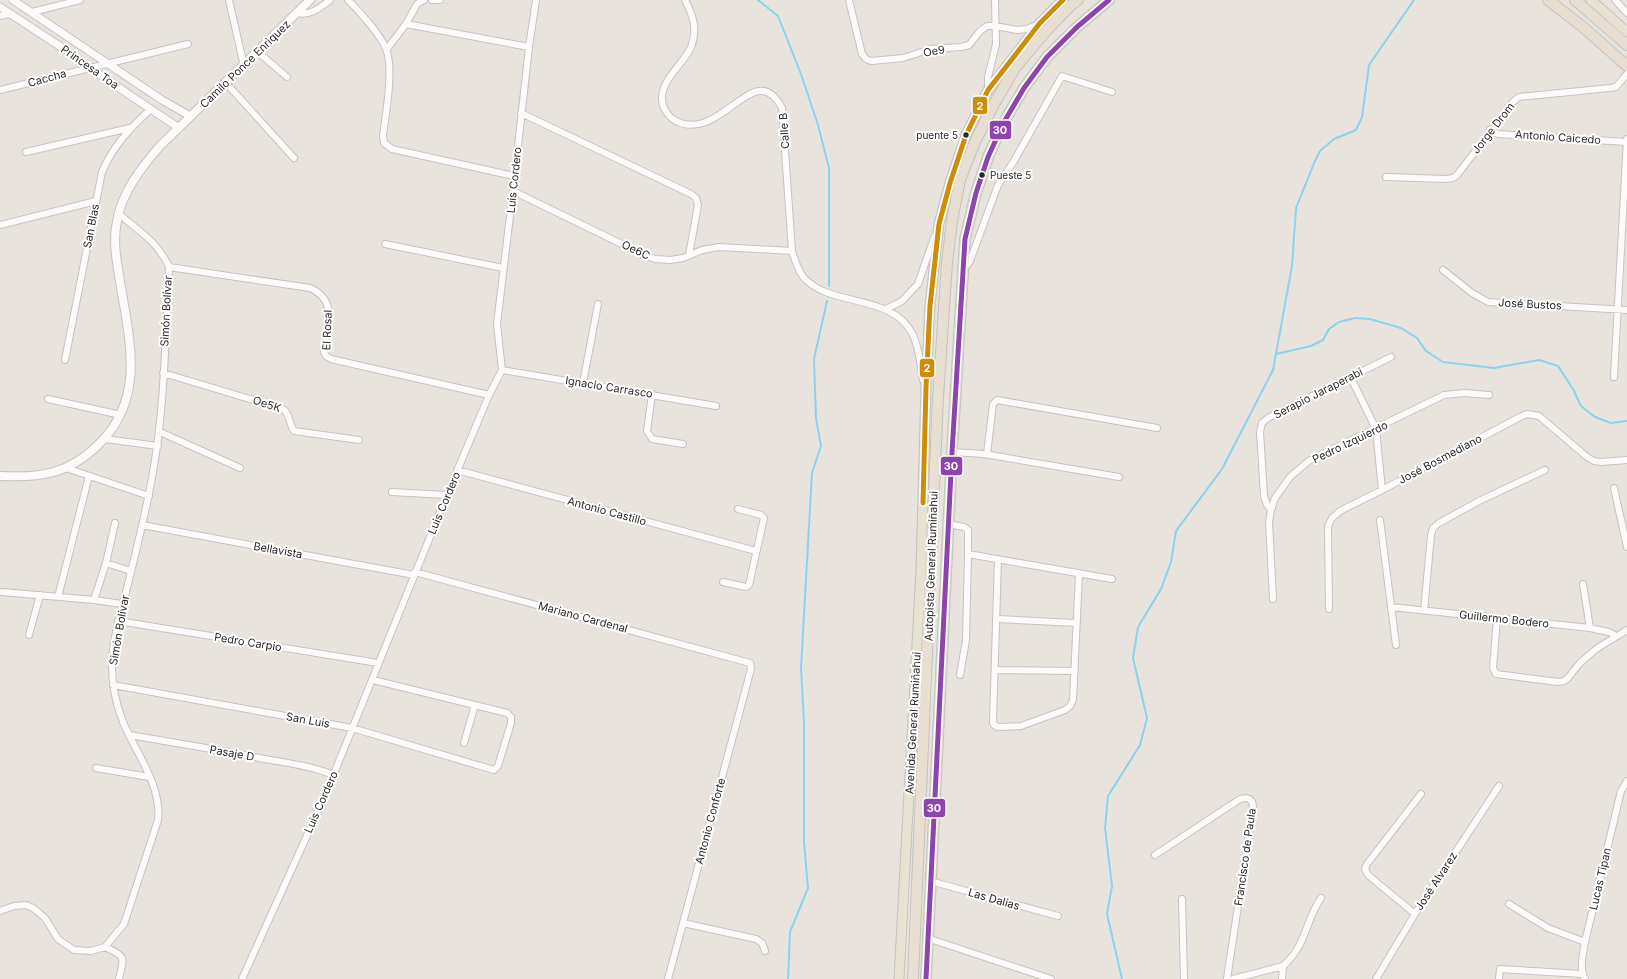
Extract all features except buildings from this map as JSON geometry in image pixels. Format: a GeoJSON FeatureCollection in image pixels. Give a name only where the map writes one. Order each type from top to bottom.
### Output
{"type":"FeatureCollection","features":[{"type":"Feature","properties":{"kind":"highway","name":"Autopista General Rumiñahui"},"geometry":{"type":"LineString","coordinates":[[913,979],[938,397],[947,263],[952,221],[960,180],[975,142],[993,106],[1015,68],[1047,30],[1070,6],[1078,0]]}},
{"type":"Feature","properties":{"kind":"highway","name":"Autopista General Rumiñahui"},"geometry":{"type":"LineString","coordinates":[[926,979],[948,524],[964,239],[976,193],[988,157],[1004,122],[1024,88],[1048,57],[1077,27],[1109,0]]}},
{"type":"Feature","properties":{"kind":"highway"},"geometry":{"type":"LineString","coordinates":[[1548,0],[1583,27],[1627,66]]}},
{"type":"Feature","properties":{"kind":"highway"},"geometry":{"type":"LineString","coordinates":[[1575,0],[1627,45]]}},
{"type":"Feature","properties":{"kind":"main road","name":"Camilo Ponce Enrìquez"},"geometry":{"type":"LineString","coordinates":[[0,476],[33,477],[66,468],[82,460],[105,438],[121,415],[128,394],[131,348],[115,246],[117,221],[129,188],[143,166],[190,116],[244,66],[310,0]]}},
{"type":"Feature","properties":{"kind":"main road","name":"Avenida General Rumiñahui"},"geometry":{"type":"LineString","coordinates":[[899,979],[922,569],[926,387],[930,306],[939,224],[950,183],[966,135],[988,90],[1040,23],[1063,0]]}},
{"type":"Feature","properties":{"kind":"main road"},"geometry":{"type":"LineString","coordinates":[[1591,0],[1627,32]]}},
{"type":"Feature","properties":{"kind":"street","name":"Princesa Toa"},"geometry":{"type":"LineString","coordinates":[[13,0],[162,100],[190,116]]}},
{"type":"Feature","properties":{"kind":"street"},"geometry":{"type":"LineString","coordinates":[[32,12],[80,0]]}},
{"type":"Feature","properties":{"kind":"street"},"geometry":{"type":"LineString","coordinates":[[229,0],[244,66]]}},
{"type":"Feature","properties":{"kind":"street"},"geometry":{"type":"LineString","coordinates":[[297,13],[304,15],[311,14],[330,0]]}},
{"type":"Feature","properties":{"kind":"street"},"geometry":{"type":"LineString","coordinates":[[348,0],[362,14],[387,49],[389,82],[383,135],[384,143],[392,149],[514,176]]}},
{"type":"Feature","properties":{"kind":"street"},"geometry":{"type":"LineString","coordinates":[[387,49],[406,24],[417,4],[424,0]]}},
{"type":"Feature","properties":{"kind":"street"},"geometry":{"type":"LineString","coordinates":[[432,0],[440,0]]}},
{"type":"Feature","properties":{"kind":"street","name":"Luis Cordero"},"geometry":{"type":"LineString","coordinates":[[242,979],[333,775],[414,573],[489,395],[502,370],[497,324],[521,113],[536,0]]}},
{"type":"Feature","properties":{"kind":"street","name":"Calle B"},"geometry":{"type":"LineString","coordinates":[[685,0],[693,19],[695,29],[691,47],[664,86],[662,95],[663,106],[668,116],[683,124],[693,125],[714,119],[752,92],[763,90],[771,93],[778,99],[782,108],[792,251],[800,273],[813,285],[829,293],[886,309],[902,321],[913,334],[919,353],[923,379],[926,387]]}},
{"type":"Feature","properties":{"kind":"street","name":"Oe9"},"geometry":{"type":"LineString","coordinates":[[849,0],[862,54],[870,61],[903,58],[931,49],[961,47],[969,44],[980,31],[987,26],[995,26]]}},
{"type":"Feature","properties":{"kind":"street"},"geometry":{"type":"LineString","coordinates":[[988,90],[988,77],[996,44],[995,0]]}},
{"type":"Feature","properties":{"kind":"street"},"geometry":{"type":"LineString","coordinates":[[1614,0],[1627,13]]}},
{"type":"Feature","properties":{"kind":"street","name":"Princesa Toa"},"geometry":{"type":"LineString","coordinates":[[0,7],[179,128]]}},
{"type":"Feature","properties":{"kind":"street"},"geometry":{"type":"LineString","coordinates":[[0,16],[10,14]]}},
{"type":"Feature","properties":{"kind":"street"},"geometry":{"type":"LineString","coordinates":[[995,26],[1017,30],[1026,29],[1040,23]]}},
{"type":"Feature","properties":{"kind":"street"},"geometry":{"type":"LineString","coordinates":[[406,24],[529,47]]}},
{"type":"Feature","properties":{"kind":"street","name":"Caccha"},"geometry":{"type":"LineString","coordinates":[[0,90],[88,67],[188,44]]}},
{"type":"Feature","properties":{"kind":"street"},"geometry":{"type":"LineString","coordinates":[[258,52],[287,77]]}},
{"type":"Feature","properties":{"kind":"street","name":"Jorge Drom"},"geometry":{"type":"LineString","coordinates":[[1386,178],[1446,180],[1452,178],[1457,175],[1490,130],[1519,97],[1616,87],[1627,74]]}},
{"type":"Feature","properties":{"kind":"street"},"geometry":{"type":"LineString","coordinates":[[962,272],[970,261],[998,184],[1014,161],[1062,76],[1112,92]]}},
{"type":"Feature","properties":{"kind":"street"},"geometry":{"type":"LineString","coordinates":[[226,83],[294,158]]}},
{"type":"Feature","properties":{"kind":"street","name":"San Blas"},"geometry":{"type":"LineString","coordinates":[[64,360],[102,172],[108,159],[130,128],[151,109]]}},
{"type":"Feature","properties":{"kind":"street"},"geometry":{"type":"LineString","coordinates":[[521,113],[691,194],[696,198],[698,205],[689,255]]}},
{"type":"Feature","properties":{"kind":"street"},"geometry":{"type":"LineString","coordinates":[[26,152],[130,128]]}},
{"type":"Feature","properties":{"kind":"street","name":"Antonio Caicedo"},"geometry":{"type":"LineString","coordinates":[[1490,130],[1498,134],[1627,140]]}},
{"type":"Feature","properties":{"kind":"street"},"geometry":{"type":"LineString","coordinates":[[1614,377],[1627,140]]}},
{"type":"Feature","properties":{"kind":"street","name":"Oe6C"},"geometry":{"type":"LineString","coordinates":[[513,191],[654,259],[670,260],[702,250],[719,247],[792,251]]}},
{"type":"Feature","properties":{"kind":"street"},"geometry":{"type":"LineString","coordinates":[[0,225],[96,201]]}},
{"type":"Feature","properties":{"kind":"street","name":"Simón Bolívar"},"geometry":{"type":"LineString","coordinates":[[105,947],[124,924],[158,820],[160,809],[149,777],[115,699],[112,665],[118,621],[149,496],[158,446],[164,373],[169,267],[164,254],[157,245],[119,214]]}},
{"type":"Feature","properties":{"kind":"street"},"geometry":{"type":"LineString","coordinates":[[886,309],[902,301],[918,284],[939,224]]}},
{"type":"Feature","properties":{"kind":"street"},"geometry":{"type":"LineString","coordinates":[[385,244],[503,268]]}},
{"type":"Feature","properties":{"kind":"street","name":"El Rosal"},"geometry":{"type":"LineString","coordinates":[[169,267],[310,288],[319,292],[325,298],[329,307],[330,317],[324,352],[326,356],[331,359],[489,395]]}},
{"type":"Feature","properties":{"kind":"street","name":"José Bustos"},"geometry":{"type":"LineString","coordinates":[[1443,270],[1472,293],[1488,302],[1627,310]]}},
{"type":"Feature","properties":{"kind":"street"},"geometry":{"type":"LineString","coordinates":[[583,383],[598,304]]}},
{"type":"Feature","properties":{"kind":"street","name":"Serapio Jaraperabi"},"geometry":{"type":"LineString","coordinates":[[1271,510],[1267,505],[1264,496],[1260,432],[1262,423],[1268,418],[1390,357]]}},
{"type":"Feature","properties":{"kind":"street","name":"Ignacio Carrasco"},"geometry":{"type":"LineString","coordinates":[[502,370],[652,394],[716,406]]}},
{"type":"Feature","properties":{"kind":"street","name":"Oe5K"},"geometry":{"type":"LineString","coordinates":[[164,373],[283,408],[286,411],[291,427],[294,430],[359,440]]}},
{"type":"Feature","properties":{"kind":"street"},"geometry":{"type":"LineString","coordinates":[[1350,376],[1376,429],[1382,490]]}},
{"type":"Feature","properties":{"kind":"street","name":"Pedro Izquierdo"},"geometry":{"type":"LineString","coordinates":[[1272,599],[1269,522],[1275,498],[1290,477],[1310,460],[1444,395],[1464,393],[1489,395]]}},
{"type":"Feature","properties":{"kind":"street"},"geometry":{"type":"LineString","coordinates":[[652,394],[647,431],[649,435],[652,439],[683,444]]}},
{"type":"Feature","properties":{"kind":"street"},"geometry":{"type":"LineString","coordinates":[[48,399],[121,415]]}},
{"type":"Feature","properties":{"kind":"street"},"geometry":{"type":"LineString","coordinates":[[987,454],[993,404],[997,400],[1157,428]]}},
{"type":"Feature","properties":{"kind":"street","name":"José Bosmediano"},"geometry":{"type":"LineString","coordinates":[[1329,608],[1328,526],[1332,518],[1340,511],[1515,419],[1527,414],[1539,416],[1587,458],[1594,461],[1627,460]]}},
{"type":"Feature","properties":{"kind":"street"},"geometry":{"type":"LineString","coordinates":[[160,432],[240,468]]}},
{"type":"Feature","properties":{"kind":"street"},"geometry":{"type":"LineString","coordinates":[[105,438],[158,446]]}},
{"type":"Feature","properties":{"kind":"street"},"geometry":{"type":"LineString","coordinates":[[952,452],[987,454],[1119,477]]}},
{"type":"Feature","properties":{"kind":"street"},"geometry":{"type":"LineString","coordinates":[[66,468],[149,496]]}},
{"type":"Feature","properties":{"kind":"street","name":"Antonio Castillo"},"geometry":{"type":"LineString","coordinates":[[457,470],[756,551]]}},
{"type":"Feature","properties":{"kind":"street"},"geometry":{"type":"LineString","coordinates":[[1424,611],[1431,535],[1434,528],[1439,523],[1479,501],[1545,470]]}},
{"type":"Feature","properties":{"kind":"street"},"geometry":{"type":"LineString","coordinates":[[58,597],[89,476]]}},
{"type":"Feature","properties":{"kind":"street"},"geometry":{"type":"LineString","coordinates":[[1614,488],[1627,547]]}},
{"type":"Feature","properties":{"kind":"street"},"geometry":{"type":"LineString","coordinates":[[392,492],[447,495]]}},
{"type":"Feature","properties":{"kind":"street"},"geometry":{"type":"LineString","coordinates":[[723,582],[746,587],[749,585],[764,518],[761,515],[738,509]]}},
{"type":"Feature","properties":{"kind":"street"},"geometry":{"type":"LineString","coordinates":[[1380,520],[1396,645]]}},
{"type":"Feature","properties":{"kind":"street"},"geometry":{"type":"LineString","coordinates":[[94,600],[106,563],[115,523]]}},
{"type":"Feature","properties":{"kind":"street"},"geometry":{"type":"LineString","coordinates":[[948,524],[964,527],[968,530],[966,640],[960,674]]}},
{"type":"Feature","properties":{"kind":"street","name":"Bellavista"},"geometry":{"type":"LineString","coordinates":[[142,525],[414,573]]}},
{"type":"Feature","properties":{"kind":"street"},"geometry":{"type":"LineString","coordinates":[[968,554],[1112,579]]}},
{"type":"Feature","properties":{"kind":"street"},"geometry":{"type":"LineString","coordinates":[[998,559],[993,722],[994,725],[998,727],[1021,726],[1065,710],[1070,706],[1073,700],[1079,574]]}},
{"type":"Feature","properties":{"kind":"street"},"geometry":{"type":"LineString","coordinates":[[106,563],[131,571]]}},
{"type":"Feature","properties":{"kind":"street","name":"Mariano Cardenal"},"geometry":{"type":"LineString","coordinates":[[414,573],[750,663]]}},
{"type":"Feature","properties":{"kind":"street"},"geometry":{"type":"LineString","coordinates":[[1583,584],[1590,628]]}},
{"type":"Feature","properties":{"kind":"street"},"geometry":{"type":"LineString","coordinates":[[2,592],[122,604]]}},
{"type":"Feature","properties":{"kind":"street"},"geometry":{"type":"LineString","coordinates":[[29,635],[40,595]]}},
{"type":"Feature","properties":{"kind":"street","name":"Guillermo Bodero"},"geometry":{"type":"LineString","coordinates":[[1391,607],[1590,628],[1613,633],[1616,636]]}},
{"type":"Feature","properties":{"kind":"street"},"geometry":{"type":"LineString","coordinates":[[997,619],[1076,623]]}},
{"type":"Feature","properties":{"kind":"street"},"geometry":{"type":"LineString","coordinates":[[1496,619],[1493,668],[1496,674],[1558,682],[1564,681],[1568,678],[1596,649],[1627,630]]}},
{"type":"Feature","properties":{"kind":"street","name":"Pedro Carpio"},"geometry":{"type":"LineString","coordinates":[[118,621],[378,663]]}},
{"type":"Feature","properties":{"kind":"street","name":"Antonio Conforte"},"geometry":{"type":"LineString","coordinates":[[668,979],[751,669],[750,663]]}},
{"type":"Feature","properties":{"kind":"street"},"geometry":{"type":"LineString","coordinates":[[995,670],[1074,671]]}},
{"type":"Feature","properties":{"kind":"street"},"geometry":{"type":"LineString","coordinates":[[372,680],[475,705],[464,743]]}},
{"type":"Feature","properties":{"kind":"street","name":"San Luis"},"geometry":{"type":"LineString","coordinates":[[113,685],[352,728],[494,770],[498,766],[511,722],[510,717],[506,713],[475,705]]}},
{"type":"Feature","properties":{"kind":"street","name":"Pasaje D"},"geometry":{"type":"LineString","coordinates":[[130,736],[268,759],[326,772],[333,775]]}},
{"type":"Feature","properties":{"kind":"street"},"geometry":{"type":"LineString","coordinates":[[96,768],[149,777]]}},
{"type":"Feature","properties":{"kind":"street","name":"Lucas Tipan"},"geometry":{"type":"LineString","coordinates":[[1584,976],[1582,958],[1585,942],[1621,791],[1627,781]]}},
{"type":"Feature","properties":{"kind":"street","name":"José Alvarez"},"geometry":{"type":"LineString","coordinates":[[1376,979],[1415,914],[1500,786]]}},
{"type":"Feature","properties":{"kind":"street"},"geometry":{"type":"LineString","coordinates":[[1415,914],[1368,875],[1365,869],[1367,864],[1421,794]]}},
{"type":"Feature","properties":{"kind":"street","name":"Francisco de Paula"},"geometry":{"type":"LineString","coordinates":[[1156,855],[1240,799],[1245,797],[1252,801],[1253,806],[1227,979]]}},
{"type":"Feature","properties":{"kind":"street","name":"Las Dalias"},"geometry":{"type":"LineString","coordinates":[[930,881],[1058,916]]}},
{"type":"Feature","properties":{"kind":"street"},"geometry":{"type":"LineString","coordinates":[[1233,979],[1283,966],[1290,960],[1300,946],[1321,898]]}},
{"type":"Feature","properties":{"kind":"street"},"geometry":{"type":"LineString","coordinates":[[1182,899],[1184,979]]}},
{"type":"Feature","properties":{"kind":"street"},"geometry":{"type":"LineString","coordinates":[[1509,904],[1548,928],[1585,942]]}},
{"type":"Feature","properties":{"kind":"street"},"geometry":{"type":"LineString","coordinates":[[0,911],[26,905],[33,908],[45,918],[58,939],[74,950],[91,951],[105,947],[120,954],[123,960],[119,979]]}},
{"type":"Feature","properties":{"kind":"street"},"geometry":{"type":"LineString","coordinates":[[683,923],[756,939],[762,943],[765,951]]}},
{"type":"Feature","properties":{"kind":"street"},"geometry":{"type":"LineString","coordinates":[[927,938],[1051,979]]}},
{"type":"Feature","properties":{"kind":"street"},"geometry":{"type":"LineString","coordinates":[[1282,979],[1283,966]]}},
{"type":"Feature","properties":{"kind":"street"},"geometry":{"type":"LineString","coordinates":[[1499,979],[1500,969],[1584,976]]}},
{"type":"Feature","properties":{"kind":"waterway"},"geometry":{"type":"LineString","coordinates":[[758,0],[778,16],[801,74],[818,125],[829,168],[829,286]]}},
{"type":"Feature","properties":{"kind":"waterway"},"geometry":{"type":"LineString","coordinates":[[1122,979],[1107,914],[1112,886],[1105,828],[1108,796],[1140,745],[1147,718],[1133,658],[1138,627],[1161,589],[1171,562],[1176,531],[1222,469],[1273,370],[1292,266],[1296,208],[1315,161],[1320,151],[1334,139],[1356,130],[1362,117],[1369,65],[1414,0]]}},
{"type":"Feature","properties":{"kind":"waterway"},"geometry":{"type":"LineString","coordinates":[[788,979],[790,932],[808,888],[804,842],[804,722],[801,668],[812,473],[821,446],[816,418],[814,359],[827,301]]}},
{"type":"Feature","properties":{"kind":"waterway"},"geometry":{"type":"LineString","coordinates":[[1276,354],[1311,346],[1323,340],[1329,329],[1339,322],[1355,318],[1370,319],[1401,328],[1417,338],[1426,351],[1443,362],[1494,368],[1539,360],[1558,366],[1573,389],[1581,406],[1595,417],[1611,423],[1627,421]]}},
{"type":"Feature","properties":{"kind":"transit line","name":"2"},"geometry":{"type":"LineString","coordinates":[[923,503],[930,306],[939,224],[950,183],[966,135],[988,90],[1040,23],[1063,0]]}},
{"type":"Feature","properties":{"kind":"transit line","name":"30"},"geometry":{"type":"LineString","coordinates":[[926,979],[952,452],[965,239],[976,193],[988,157],[1004,122],[1024,88],[1047,57],[1077,27],[1109,0]]}},
{"type":"Feature","properties":{"kind":"place","name":"puente 5"},"geometry":{"type":"Point","coordinates":[966,135]}},
{"type":"Feature","properties":{"kind":"place","name":"Pueste 5"},"geometry":{"type":"Point","coordinates":[982,175]}}]}
